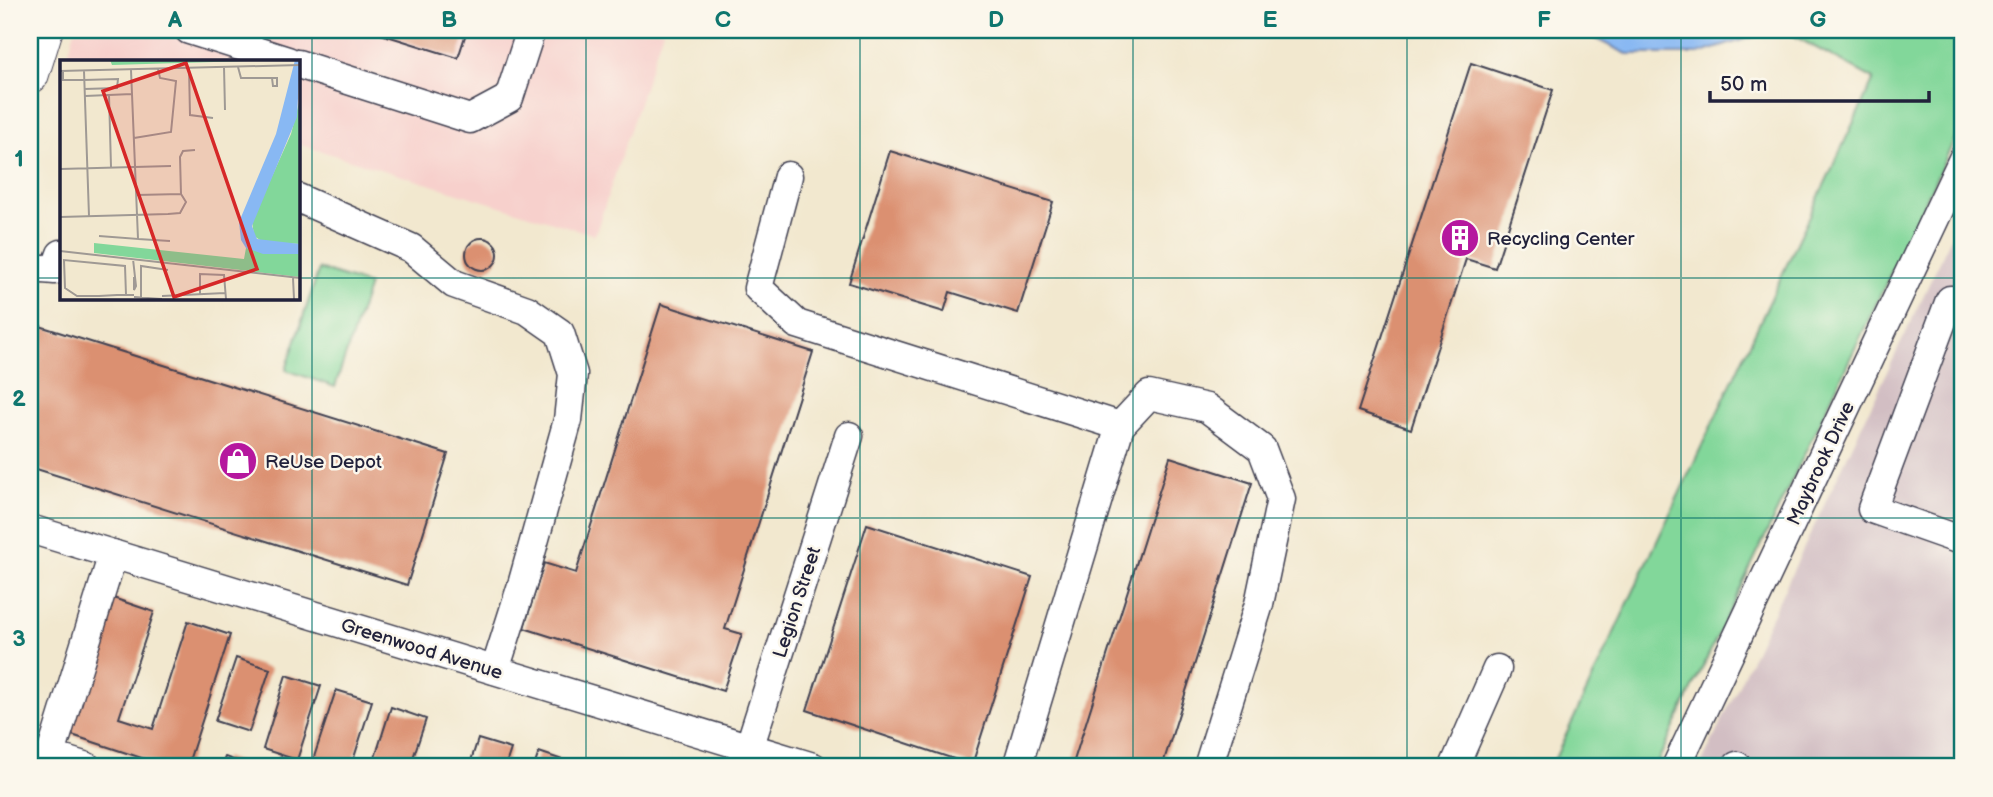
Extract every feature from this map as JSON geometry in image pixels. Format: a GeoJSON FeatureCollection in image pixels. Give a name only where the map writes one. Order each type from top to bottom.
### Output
{"type":"FeatureCollection","features":[{"type":"Feature","properties":{"kind":"main road"},"geometry":{"type":"LineString","coordinates":[[30,75],[44,30]]}},
{"type":"Feature","properties":{"kind":"street"},"geometry":{"type":"LineString","coordinates":[[299,64],[470,119],[509,98],[531,30]]}},
{"type":"Feature","properties":{"kind":"street"},"geometry":{"type":"LineString","coordinates":[[199,33],[285,60]]}},
{"type":"Feature","properties":{"kind":"street","name":"Maybrook Drive"},"geometry":{"type":"LineString","coordinates":[[1676,767],[1963,159]]}},
{"type":"Feature","properties":{"kind":"street"},"geometry":{"type":"LineString","coordinates":[[788,176],[758,288],[797,324],[1120,426]]}},
{"type":"Feature","properties":{"kind":"street"},"geometry":{"type":"LineString","coordinates":[[299,198],[411,248],[454,284],[527,310],[560,333],[573,374],[568,420],[495,670]]}},
{"type":"Feature","properties":{"kind":"street"},"geometry":{"type":"LineString","coordinates":[[30,268],[55,270],[60,257]]}},
{"type":"Feature","properties":{"kind":"street"},"geometry":{"type":"LineString","coordinates":[[1963,301],[1950,300],[1872,509],[1963,541]]}},
{"type":"Feature","properties":{"kind":"street"},"geometry":{"type":"LineString","coordinates":[[1017,767],[1120,426],[1149,395],[1207,408],[1262,449],[1281,499],[1259,604],[1208,767]]}},
{"type":"Feature","properties":{"kind":"street","name":"Legion Street"},"geometry":{"type":"LineString","coordinates":[[746,757],[849,436]]}},
{"type":"Feature","properties":{"kind":"street","name":"Greenwood Avenue"},"geometry":{"type":"LineString","coordinates":[[30,528],[495,670],[746,757],[813,767]]}},
{"type":"Feature","properties":{"kind":"street"},"geometry":{"type":"LineString","coordinates":[[88,767],[49,761],[113,554]]}},
{"type":"Feature","properties":{"kind":"street"},"geometry":{"type":"LineString","coordinates":[[1454,767],[1497,669]]}},
{"type":"Feature","properties":{"kind":"shaded area"},"geometry":{"type":"Polygon","coordinates":[[[75,30],[663,30],[595,235],[299,144],[299,60],[66,60],[75,30]]]}},
{"type":"Feature","properties":{"kind":"shaded area"},"geometry":{"type":"Polygon","coordinates":[[[1963,212],[1963,767],[1700,767],[1963,212]]]}},
{"type":"Feature","properties":{"kind":"green space"},"geometry":{"type":"Polygon","coordinates":[[[1783,30],[1963,30],[1963,122],[1655,767],[1551,767],[1874,79],[1783,30]]]}},
{"type":"Feature","properties":{"kind":"green space"},"geometry":{"type":"Polygon","coordinates":[[[319,269],[369,285],[335,387],[286,370],[319,269]]]}},
{"type":"Feature","properties":{"kind":"water"},"geometry":{"type":"Polygon","coordinates":[[[1577,30],[1774,30],[1698,54],[1627,54],[1577,30]]]}},
{"type":"Feature","properties":{"kind":"building"},"geometry":{"type":"Polygon","coordinates":[[[368,30],[467,30],[458,58],[368,30]]]}},
{"type":"Feature","properties":{"kind":"building","name":"Recycling Center"},"geometry":{"type":"Polygon","coordinates":[[[1471,63],[1553,90],[1495,268],[1466,259],[1411,429],[1358,411],[1471,63]]]}},
{"type":"Feature","properties":{"kind":"building"},"geometry":{"type":"Polygon","coordinates":[[[890,151],[1053,202],[1018,313],[950,292],[944,312],[849,283],[890,151]]]}},
{"type":"Feature","properties":{"kind":"building"},"geometry":{"type":"Polygon","coordinates":[[[482,238],[493,243],[498,254],[493,265],[482,270],[471,265],[466,254],[471,243],[482,238]]]}},
{"type":"Feature","properties":{"kind":"building"},"geometry":{"type":"Polygon","coordinates":[[[661,304],[813,352],[725,629],[742,634],[723,691],[524,628],[544,563],[576,573],[661,304]]]}},
{"type":"Feature","properties":{"kind":"building","name":"ReUse Depot"},"geometry":{"type":"Polygon","coordinates":[[[30,323],[448,454],[407,585],[30,467],[30,323]]]}},
{"type":"Feature","properties":{"kind":"building"},"geometry":{"type":"Polygon","coordinates":[[[1170,457],[1252,483],[1162,767],[1072,767],[1170,457]]]}},
{"type":"Feature","properties":{"kind":"building"},"geometry":{"type":"Polygon","coordinates":[[[867,524],[1032,577],[972,765],[807,710],[867,524]]]}},
{"type":"Feature","properties":{"kind":"building"},"geometry":{"type":"Polygon","coordinates":[[[113,598],[154,612],[119,718],[153,729],[188,621],[230,635],[187,767],[169,767],[69,734],[113,598]]]}},
{"type":"Feature","properties":{"kind":"building"},"geometry":{"type":"Polygon","coordinates":[[[236,658],[270,669],[249,732],[215,721],[236,658]]]}},
{"type":"Feature","properties":{"kind":"building"},"geometry":{"type":"Polygon","coordinates":[[[286,675],[321,686],[297,760],[263,749],[286,675]]]}},
{"type":"Feature","properties":{"kind":"building"},"geometry":{"type":"Polygon","coordinates":[[[336,690],[372,701],[351,767],[336,767],[313,760],[336,690]]]}},
{"type":"Feature","properties":{"kind":"building"},"geometry":{"type":"Polygon","coordinates":[[[391,707],[426,719],[410,767],[372,767],[391,707]]]}},
{"type":"Feature","properties":{"kind":"building"},"geometry":{"type":"Polygon","coordinates":[[[478,739],[511,749],[505,767],[469,767],[478,739]]]}},
{"type":"Feature","properties":{"kind":"building"},"geometry":{"type":"Polygon","coordinates":[[[539,752],[583,767],[534,767],[539,752]]]}},
{"type":"Feature","properties":{"kind":"building"},"geometry":{"type":"Polygon","coordinates":[[[225,757],[253,767],[221,767],[225,757]]]}},
{"type":"Feature","properties":{"kind":"place","name":"Recycling Center"},"geometry":{"type":"Point","coordinates":[1460,238]}},
{"type":"Feature","properties":{"kind":"place","name":"ReUse Depot"},"geometry":{"type":"Point","coordinates":[238,461]}}]}
